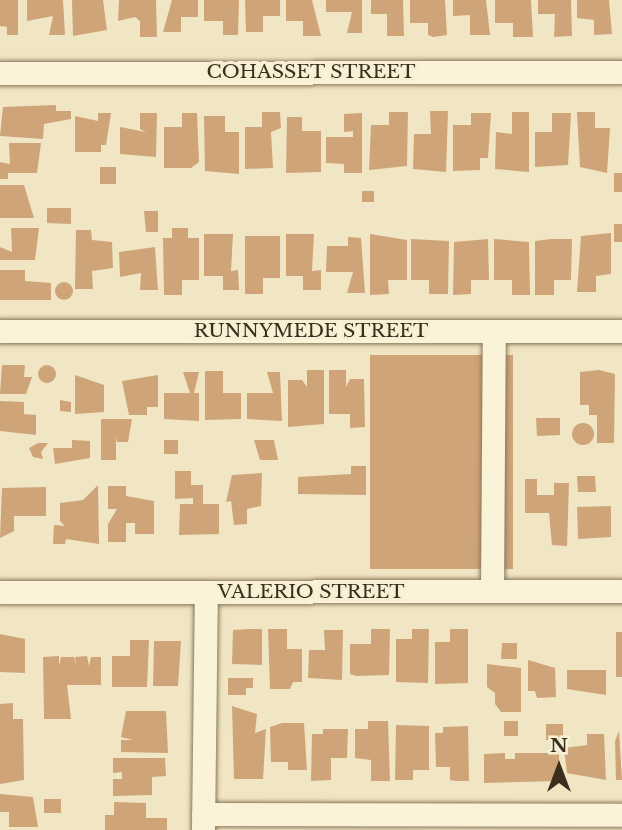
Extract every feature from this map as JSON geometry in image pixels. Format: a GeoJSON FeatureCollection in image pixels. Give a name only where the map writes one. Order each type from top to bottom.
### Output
{"type":"FeatureCollection","features":[{"type":"Feature","properties":{"kind":"street","name":"COHASSET STREET"},"geometry":{"type":"LineString","coordinates":[[0,73],[622,72]]}},
{"type":"Feature","properties":{"kind":"street","name":"RUNNYMEDE STREET"},"geometry":{"type":"LineString","coordinates":[[0,331],[622,331]]}},
{"type":"Feature","properties":{"kind":"street"},"geometry":{"type":"LineString","coordinates":[[492,591],[494,331]]}},
{"type":"Feature","properties":{"kind":"street","name":"VALERIO STREET"},"geometry":{"type":"LineString","coordinates":[[0,592],[622,591]]}},
{"type":"Feature","properties":{"kind":"street"},"geometry":{"type":"LineString","coordinates":[[206,592],[203,822],[622,815]]}},
{"type":"Feature","properties":{"kind":"building"},"geometry":{"type":"Polygon","coordinates":[[[0,0],[18,0],[18,35],[7,35],[7,27],[0,26],[0,0]]]}},
{"type":"Feature","properties":{"kind":"building"},"geometry":{"type":"Polygon","coordinates":[[[27,0],[63,0],[65,35],[49,35],[53,16],[27,21],[27,0]]]}},
{"type":"Feature","properties":{"kind":"building"},"geometry":{"type":"Polygon","coordinates":[[[72,0],[103,0],[107,30],[73,36],[72,0]]]}},
{"type":"Feature","properties":{"kind":"building"},"geometry":{"type":"Polygon","coordinates":[[[119,0],[156,0],[157,37],[140,37],[140,21],[135,17],[118,21],[119,0]]]}},
{"type":"Feature","properties":{"kind":"building"},"geometry":{"type":"Polygon","coordinates":[[[172,0],[198,0],[198,17],[181,17],[181,32],[163,32],[172,0]]]}},
{"type":"Feature","properties":{"kind":"building"},"geometry":{"type":"Polygon","coordinates":[[[204,0],[239,0],[238,35],[223,35],[223,21],[204,21],[204,0]]]}},
{"type":"Feature","properties":{"kind":"building"},"geometry":{"type":"Polygon","coordinates":[[[245,0],[280,0],[280,16],[263,16],[263,32],[246,32],[245,0]]]}},
{"type":"Feature","properties":{"kind":"building"},"geometry":{"type":"Polygon","coordinates":[[[286,0],[312,0],[321,36],[303,36],[303,21],[286,21],[286,0]]]}},
{"type":"Feature","properties":{"kind":"building"},"geometry":{"type":"Polygon","coordinates":[[[326,0],[362,0],[362,33],[347,33],[352,12],[326,12],[326,0]]]}},
{"type":"Feature","properties":{"kind":"building"},"geometry":{"type":"Polygon","coordinates":[[[371,0],[403,0],[404,36],[387,36],[387,14],[371,14],[371,0]]]}},
{"type":"Feature","properties":{"kind":"building"},"geometry":{"type":"Polygon","coordinates":[[[410,0],[445,0],[447,35],[433,37],[428,35],[428,23],[410,23],[410,0]]]}},
{"type":"Feature","properties":{"kind":"building"},"geometry":{"type":"Polygon","coordinates":[[[453,0],[486,0],[490,35],[470,35],[470,15],[453,16],[453,0]]]}},
{"type":"Feature","properties":{"kind":"building"},"geometry":{"type":"Polygon","coordinates":[[[495,0],[531,0],[533,37],[513,37],[513,23],[495,23],[495,0]]]}},
{"type":"Feature","properties":{"kind":"building"},"geometry":{"type":"Polygon","coordinates":[[[538,0],[571,0],[572,36],[554,37],[555,14],[538,14],[538,0]]]}},
{"type":"Feature","properties":{"kind":"building"},"geometry":{"type":"Polygon","coordinates":[[[577,0],[609,0],[612,34],[594,35],[594,20],[577,18],[577,0]]]}},
{"type":"Feature","properties":{"kind":"building"},"geometry":{"type":"Polygon","coordinates":[[[56,105],[56,111],[71,111],[71,119],[44,124],[43,139],[0,136],[3,107],[56,105]]]}},
{"type":"Feature","properties":{"kind":"building"},"geometry":{"type":"Polygon","coordinates":[[[430,111],[448,111],[446,172],[413,169],[414,134],[431,134],[430,111]]]}},
{"type":"Feature","properties":{"kind":"building"},"geometry":{"type":"Polygon","coordinates":[[[262,112],[280,112],[281,128],[271,132],[273,168],[245,169],[245,127],[262,127],[262,112]]]}},
{"type":"Feature","properties":{"kind":"building"},"geometry":{"type":"Polygon","coordinates":[[[389,112],[408,112],[407,166],[369,170],[371,125],[389,125],[389,112]]]}},
{"type":"Feature","properties":{"kind":"building"},"geometry":{"type":"Polygon","coordinates":[[[512,112],[529,112],[529,172],[495,169],[496,132],[512,134],[512,112]]]}},
{"type":"Feature","properties":{"kind":"building"},"geometry":{"type":"Polygon","coordinates":[[[577,112],[595,112],[595,128],[610,128],[607,173],[580,167],[577,112]]]}},
{"type":"Feature","properties":{"kind":"building"},"geometry":{"type":"Polygon","coordinates":[[[98,113],[111,113],[106,145],[101,145],[101,152],[75,152],[75,116],[98,121],[98,113]]]}},
{"type":"Feature","properties":{"kind":"building"},"geometry":{"type":"Polygon","coordinates":[[[140,113],[157,113],[156,157],[120,154],[120,127],[146,132],[140,129],[140,113]]]}},
{"type":"Feature","properties":{"kind":"building"},"geometry":{"type":"Polygon","coordinates":[[[182,113],[197,113],[199,162],[191,168],[164,168],[164,127],[182,127],[182,113]]]}},
{"type":"Feature","properties":{"kind":"building"},"geometry":{"type":"Polygon","coordinates":[[[362,113],[362,173],[344,173],[344,164],[326,163],[326,137],[353,137],[353,131],[344,132],[344,114],[362,113]]]}},
{"type":"Feature","properties":{"kind":"building"},"geometry":{"type":"Polygon","coordinates":[[[471,113],[491,113],[488,158],[480,158],[480,170],[453,171],[453,125],[471,125],[471,113]]]}},
{"type":"Feature","properties":{"kind":"building"},"geometry":{"type":"Polygon","coordinates":[[[552,113],[571,113],[568,165],[535,167],[535,132],[552,132],[552,113]]]}},
{"type":"Feature","properties":{"kind":"building"},"geometry":{"type":"Polygon","coordinates":[[[204,116],[225,116],[225,132],[239,132],[239,174],[205,171],[204,116]]]}},
{"type":"Feature","properties":{"kind":"building"},"geometry":{"type":"Polygon","coordinates":[[[287,117],[302,117],[302,131],[321,131],[321,172],[286,173],[287,117]]]}},
{"type":"Feature","properties":{"kind":"building"},"geometry":{"type":"Polygon","coordinates":[[[9,143],[41,143],[37,173],[8,173],[8,179],[0,179],[0,162],[10,164],[9,143]]]}},
{"type":"Feature","properties":{"kind":"building"},"geometry":{"type":"Polygon","coordinates":[[[100,167],[116,167],[116,184],[100,184],[100,167]]]}},
{"type":"Feature","properties":{"kind":"building"},"geometry":{"type":"Polygon","coordinates":[[[614,173],[622,173],[622,192],[614,192],[614,173]]]}},
{"type":"Feature","properties":{"kind":"building"},"geometry":{"type":"Polygon","coordinates":[[[0,185],[24,185],[34,218],[0,218],[0,185]]]}},
{"type":"Feature","properties":{"kind":"building"},"geometry":{"type":"Polygon","coordinates":[[[362,191],[374,191],[374,202],[362,202],[362,191]]]}},
{"type":"Feature","properties":{"kind":"building"},"geometry":{"type":"Polygon","coordinates":[[[47,208],[71,208],[71,224],[47,223],[47,208]]]}},
{"type":"Feature","properties":{"kind":"building"},"geometry":{"type":"Polygon","coordinates":[[[144,211],[158,211],[158,232],[146,232],[144,211]]]}},
{"type":"Feature","properties":{"kind":"building"},"geometry":{"type":"Polygon","coordinates":[[[614,224],[622,224],[622,242],[614,242],[614,224]]]}},
{"type":"Feature","properties":{"kind":"building"},"geometry":{"type":"Polygon","coordinates":[[[11,228],[39,228],[35,260],[0,260],[0,247],[12,252],[11,228]]]}},
{"type":"Feature","properties":{"kind":"building"},"geometry":{"type":"Polygon","coordinates":[[[172,228],[188,228],[188,238],[199,238],[199,280],[182,280],[182,295],[164,295],[163,238],[172,238],[172,228]]]}},
{"type":"Feature","properties":{"kind":"building"},"geometry":{"type":"Polygon","coordinates":[[[76,230],[91,230],[92,240],[112,242],[113,268],[92,271],[93,289],[75,289],[76,230]]]}},
{"type":"Feature","properties":{"kind":"building"},"geometry":{"type":"Polygon","coordinates":[[[611,233],[611,274],[596,276],[596,292],[577,292],[581,236],[611,233]]]}},
{"type":"Feature","properties":{"kind":"building"},"geometry":{"type":"Polygon","coordinates":[[[204,234],[233,234],[231,271],[238,270],[239,290],[223,290],[223,276],[204,276],[204,234]]]}},
{"type":"Feature","properties":{"kind":"building"},"geometry":{"type":"Polygon","coordinates":[[[286,234],[314,234],[312,271],[321,270],[321,290],[303,290],[303,276],[286,276],[286,234]]]}},
{"type":"Feature","properties":{"kind":"building"},"geometry":{"type":"Polygon","coordinates":[[[370,234],[407,240],[407,280],[388,280],[389,294],[370,295],[370,234]]]}},
{"type":"Feature","properties":{"kind":"building"},"geometry":{"type":"Polygon","coordinates":[[[245,236],[280,236],[280,278],[263,278],[263,294],[245,294],[245,236]]]}},
{"type":"Feature","properties":{"kind":"building"},"geometry":{"type":"Polygon","coordinates":[[[348,237],[361,238],[365,293],[347,293],[353,272],[326,272],[327,246],[348,246],[348,237]]]}},
{"type":"Feature","properties":{"kind":"building"},"geometry":{"type":"Polygon","coordinates":[[[411,239],[449,241],[448,294],[429,294],[429,280],[411,280],[411,239]]]}},
{"type":"Feature","properties":{"kind":"building"},"geometry":{"type":"Polygon","coordinates":[[[488,239],[489,280],[471,280],[471,294],[453,295],[454,242],[488,239]]]}},
{"type":"Feature","properties":{"kind":"building"},"geometry":{"type":"Polygon","coordinates":[[[494,239],[529,242],[530,295],[512,295],[512,280],[494,280],[494,239]]]}},
{"type":"Feature","properties":{"kind":"building"},"geometry":{"type":"Polygon","coordinates":[[[572,239],[571,280],[554,280],[554,295],[535,295],[535,241],[572,239]]]}},
{"type":"Feature","properties":{"kind":"building"},"geometry":{"type":"Polygon","coordinates":[[[155,247],[158,290],[140,290],[141,273],[120,277],[119,252],[155,247]]]}},
{"type":"Feature","properties":{"kind":"building"},"geometry":{"type":"Polygon","coordinates":[[[0,270],[25,270],[25,281],[51,283],[51,300],[0,300],[0,270]]]}},
{"type":"Feature","properties":{"kind":"building"},"geometry":{"type":"Polygon","coordinates":[[[60,282],[68,282],[73,291],[71,298],[60,300],[55,295],[55,287],[60,282]]]}},
{"type":"Feature","properties":{"kind":"building"},"geometry":{"type":"Polygon","coordinates":[[[370,355],[513,355],[513,569],[370,569],[370,355]]]}},
{"type":"Feature","properties":{"kind":"building"},"geometry":{"type":"Polygon","coordinates":[[[2,365],[25,365],[24,377],[32,377],[26,394],[0,394],[2,365]]]}},
{"type":"Feature","properties":{"kind":"building"},"geometry":{"type":"Polygon","coordinates":[[[47,365],[53,368],[56,374],[53,380],[47,383],[41,380],[38,374],[41,368],[47,365]]]}},
{"type":"Feature","properties":{"kind":"building"},"geometry":{"type":"Polygon","coordinates":[[[307,370],[324,370],[324,424],[288,427],[288,380],[302,380],[307,387],[307,370]]]}},
{"type":"Feature","properties":{"kind":"building"},"geometry":{"type":"Polygon","coordinates":[[[329,370],[346,370],[346,387],[350,379],[364,379],[365,427],[350,428],[350,414],[329,414],[329,370]]]}},
{"type":"Feature","properties":{"kind":"building"},"geometry":{"type":"Polygon","coordinates":[[[599,370],[615,374],[614,443],[597,443],[597,415],[589,415],[589,405],[580,405],[580,372],[599,370]]]}},
{"type":"Feature","properties":{"kind":"building"},"geometry":{"type":"Polygon","coordinates":[[[205,371],[223,371],[223,393],[241,393],[241,419],[205,420],[205,371]]]}},
{"type":"Feature","properties":{"kind":"building"},"geometry":{"type":"Polygon","coordinates":[[[183,372],[199,372],[194,393],[199,393],[199,421],[164,419],[164,393],[190,393],[183,372]]]}},
{"type":"Feature","properties":{"kind":"building"},"geometry":{"type":"Polygon","coordinates":[[[267,372],[280,372],[282,421],[247,419],[247,393],[273,393],[267,372]]]}},
{"type":"Feature","properties":{"kind":"building"},"geometry":{"type":"Polygon","coordinates":[[[75,375],[104,385],[104,412],[75,414],[75,375]]]}},
{"type":"Feature","properties":{"kind":"building"},"geometry":{"type":"Polygon","coordinates":[[[158,375],[158,407],[147,407],[147,415],[129,415],[122,381],[158,375]]]}},
{"type":"Feature","properties":{"kind":"building"},"geometry":{"type":"Polygon","coordinates":[[[60,400],[71,402],[71,412],[60,411],[60,400]]]}},
{"type":"Feature","properties":{"kind":"building"},"geometry":{"type":"Polygon","coordinates":[[[0,401],[24,402],[24,414],[36,415],[36,435],[0,431],[0,401]]]}},
{"type":"Feature","properties":{"kind":"building"},"geometry":{"type":"Polygon","coordinates":[[[536,418],[560,418],[560,435],[537,436],[536,418]]]}},
{"type":"Feature","properties":{"kind":"building"},"geometry":{"type":"Polygon","coordinates":[[[101,419],[132,419],[128,442],[117,442],[116,436],[116,460],[101,460],[101,419]]]}},
{"type":"Feature","properties":{"kind":"building"},"geometry":{"type":"Polygon","coordinates":[[[583,423],[591,426],[594,434],[591,442],[583,445],[575,442],[572,434],[575,426],[583,423]]]}},
{"type":"Feature","properties":{"kind":"building"},"geometry":{"type":"Polygon","coordinates":[[[72,440],[90,441],[90,458],[55,464],[53,448],[72,448],[72,440]]]}},
{"type":"Feature","properties":{"kind":"building"},"geometry":{"type":"Polygon","coordinates":[[[164,440],[178,440],[178,454],[164,454],[164,440]]]}},
{"type":"Feature","properties":{"kind":"building"},"geometry":{"type":"Polygon","coordinates":[[[254,440],[274,440],[278,460],[260,460],[254,440]]]}},
{"type":"Feature","properties":{"kind":"building"},"geometry":{"type":"Polygon","coordinates":[[[38,443],[48,443],[41,452],[43,459],[33,457],[29,448],[38,443]]]}},
{"type":"Feature","properties":{"kind":"building"},"geometry":{"type":"Polygon","coordinates":[[[351,466],[366,466],[366,495],[298,494],[298,477],[351,474],[351,466]]]}},
{"type":"Feature","properties":{"kind":"building"},"geometry":{"type":"Polygon","coordinates":[[[175,471],[191,471],[191,485],[203,485],[203,504],[219,504],[219,534],[179,535],[180,504],[193,504],[193,498],[175,499],[175,471]]]}},
{"type":"Feature","properties":{"kind":"building"},"geometry":{"type":"Polygon","coordinates":[[[262,473],[261,506],[247,509],[247,524],[234,525],[231,501],[226,502],[232,475],[262,473]]]}},
{"type":"Feature","properties":{"kind":"building"},"geometry":{"type":"Polygon","coordinates":[[[577,476],[595,476],[596,492],[578,492],[577,476]]]}},
{"type":"Feature","properties":{"kind":"building"},"geometry":{"type":"Polygon","coordinates":[[[525,479],[537,479],[537,495],[554,495],[554,483],[569,483],[567,546],[552,545],[549,513],[525,513],[525,479]]]}},
{"type":"Feature","properties":{"kind":"building"},"geometry":{"type":"Polygon","coordinates":[[[98,485],[99,544],[66,539],[65,544],[53,544],[54,525],[65,526],[60,521],[60,503],[83,500],[98,485]]]}},
{"type":"Feature","properties":{"kind":"building"},"geometry":{"type":"Polygon","coordinates":[[[108,486],[126,486],[126,496],[154,501],[154,534],[135,534],[135,523],[126,523],[126,542],[108,542],[108,524],[117,509],[108,509],[108,486]]]}},
{"type":"Feature","properties":{"kind":"building"},"geometry":{"type":"Polygon","coordinates":[[[46,487],[46,516],[14,516],[14,531],[0,538],[2,488],[46,487]]]}},
{"type":"Feature","properties":{"kind":"building"},"geometry":{"type":"Polygon","coordinates":[[[611,506],[611,537],[578,539],[577,507],[611,506]]]}},
{"type":"Feature","properties":{"kind":"building"},"geometry":{"type":"Polygon","coordinates":[[[262,629],[262,665],[232,664],[233,630],[262,629]]]}},
{"type":"Feature","properties":{"kind":"building"},"geometry":{"type":"Polygon","coordinates":[[[268,629],[287,629],[287,649],[302,649],[302,682],[293,682],[290,689],[270,689],[268,629]]]}},
{"type":"Feature","properties":{"kind":"building"},"geometry":{"type":"Polygon","coordinates":[[[371,629],[390,629],[389,675],[350,674],[350,644],[371,644],[371,629]]]}},
{"type":"Feature","properties":{"kind":"building"},"geometry":{"type":"Polygon","coordinates":[[[412,629],[429,629],[428,683],[396,682],[396,639],[412,639],[412,629]]]}},
{"type":"Feature","properties":{"kind":"building"},"geometry":{"type":"Polygon","coordinates":[[[450,629],[468,629],[468,683],[435,684],[435,642],[450,642],[450,629]]]}},
{"type":"Feature","properties":{"kind":"building"},"geometry":{"type":"Polygon","coordinates":[[[324,630],[343,630],[342,680],[308,678],[309,650],[325,650],[324,630]]]}},
{"type":"Feature","properties":{"kind":"building"},"geometry":{"type":"Polygon","coordinates":[[[616,632],[622,632],[622,677],[616,677],[616,632]]]}},
{"type":"Feature","properties":{"kind":"building"},"geometry":{"type":"Polygon","coordinates":[[[0,634],[25,639],[25,673],[0,672],[0,634]]]}},
{"type":"Feature","properties":{"kind":"building"},"geometry":{"type":"Polygon","coordinates":[[[130,640],[149,640],[147,687],[112,687],[112,656],[130,656],[130,640]]]}},
{"type":"Feature","properties":{"kind":"building"},"geometry":{"type":"Polygon","coordinates":[[[154,641],[181,641],[178,686],[153,686],[154,641]]]}},
{"type":"Feature","properties":{"kind":"building"},"geometry":{"type":"Polygon","coordinates":[[[502,643],[517,643],[517,659],[501,659],[502,643]]]}},
{"type":"Feature","properties":{"kind":"building"},"geometry":{"type":"Polygon","coordinates":[[[59,656],[59,666],[61,657],[74,657],[76,666],[75,657],[87,656],[89,666],[91,657],[101,657],[101,685],[67,685],[71,719],[44,719],[43,657],[59,656]]]}},
{"type":"Feature","properties":{"kind":"building"},"geometry":{"type":"Polygon","coordinates":[[[528,660],[555,668],[556,697],[537,698],[535,691],[528,691],[528,660]]]}},
{"type":"Feature","properties":{"kind":"building"},"geometry":{"type":"Polygon","coordinates":[[[487,664],[521,668],[521,712],[501,712],[495,704],[495,693],[487,687],[487,664]]]}},
{"type":"Feature","properties":{"kind":"building"},"geometry":{"type":"Polygon","coordinates":[[[567,670],[606,670],[606,695],[567,689],[567,670]]]}},
{"type":"Feature","properties":{"kind":"building"},"geometry":{"type":"Polygon","coordinates":[[[228,678],[253,678],[253,688],[246,688],[246,695],[228,695],[228,678]]]}},
{"type":"Feature","properties":{"kind":"building"},"geometry":{"type":"Polygon","coordinates":[[[13,703],[13,719],[23,719],[24,780],[0,784],[0,704],[13,703]]]}},
{"type":"Feature","properties":{"kind":"building"},"geometry":{"type":"Polygon","coordinates":[[[232,706],[257,714],[255,733],[266,729],[263,779],[234,779],[232,706]]]}},
{"type":"Feature","properties":{"kind":"building"},"geometry":{"type":"Polygon","coordinates":[[[126,711],[166,711],[168,753],[121,752],[121,740],[133,740],[121,737],[126,711]]]}},
{"type":"Feature","properties":{"kind":"building"},"geometry":{"type":"Polygon","coordinates":[[[368,721],[388,721],[390,781],[371,781],[371,760],[355,758],[355,729],[368,729],[368,721]]]}},
{"type":"Feature","properties":{"kind":"building"},"geometry":{"type":"Polygon","coordinates":[[[504,721],[518,721],[518,736],[504,736],[504,721]]]}},
{"type":"Feature","properties":{"kind":"building"},"geometry":{"type":"Polygon","coordinates":[[[282,723],[304,723],[307,770],[288,770],[288,762],[271,762],[270,727],[282,723]]]}},
{"type":"Feature","properties":{"kind":"building"},"geometry":{"type":"Polygon","coordinates":[[[546,724],[563,724],[563,740],[546,740],[546,724]]]}},
{"type":"Feature","properties":{"kind":"building"},"geometry":{"type":"Polygon","coordinates":[[[396,725],[429,726],[429,770],[413,770],[413,780],[395,780],[396,725]]]}},
{"type":"Feature","properties":{"kind":"building"},"geometry":{"type":"Polygon","coordinates":[[[468,726],[469,781],[450,780],[450,767],[436,767],[435,733],[443,733],[443,727],[468,726]]]}},
{"type":"Feature","properties":{"kind":"building"},"geometry":{"type":"Polygon","coordinates":[[[323,729],[348,729],[347,758],[331,758],[331,780],[311,781],[312,734],[323,734],[323,729]]]}},
{"type":"Feature","properties":{"kind":"building"},"geometry":{"type":"Polygon","coordinates":[[[619,731],[622,780],[616,780],[615,741],[619,731]]]}},
{"type":"Feature","properties":{"kind":"building"},"geometry":{"type":"Polygon","coordinates":[[[587,734],[604,734],[606,780],[567,773],[564,748],[587,745],[587,734]]]}},
{"type":"Feature","properties":{"kind":"building"},"geometry":{"type":"Polygon","coordinates":[[[505,753],[505,759],[515,759],[515,753],[559,753],[559,781],[484,783],[484,754],[505,753]]]}},
{"type":"Feature","properties":{"kind":"building"},"geometry":{"type":"Polygon","coordinates":[[[113,758],[165,758],[166,776],[152,777],[152,795],[113,796],[113,779],[122,779],[122,772],[113,773],[113,758]]]}},
{"type":"Feature","properties":{"kind":"building"},"geometry":{"type":"Polygon","coordinates":[[[0,794],[33,797],[38,827],[9,827],[9,812],[0,812],[0,794]]]}},
{"type":"Feature","properties":{"kind":"building"},"geometry":{"type":"Polygon","coordinates":[[[44,799],[61,799],[61,813],[44,813],[44,799]]]}},
{"type":"Feature","properties":{"kind":"building"},"geometry":{"type":"Polygon","coordinates":[[[114,802],[146,803],[146,818],[167,818],[167,830],[105,830],[105,815],[114,815],[114,802]]]}}]}
